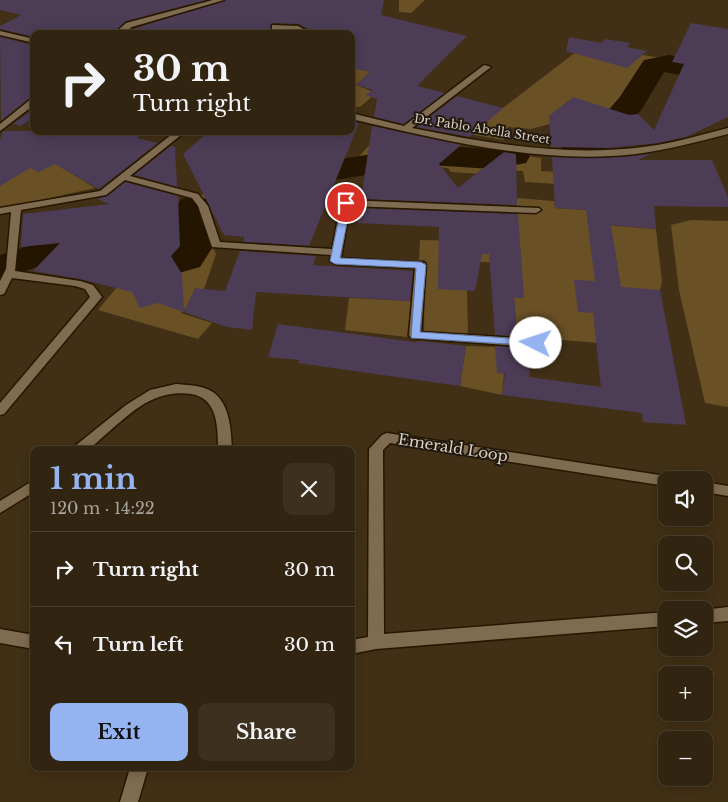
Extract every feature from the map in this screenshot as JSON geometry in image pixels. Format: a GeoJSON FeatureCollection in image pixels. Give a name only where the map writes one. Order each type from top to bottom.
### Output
{"type":"FeatureCollection","features":[{"type":"Feature","properties":{"kind":"street"},"geometry":{"type":"LineString","coordinates":[[123,30],[129,25],[221,0]]}},
{"type":"Feature","properties":{"kind":"street"},"geometry":{"type":"LineString","coordinates":[[275,27],[298,28],[301,30]]}},
{"type":"Feature","properties":{"kind":"street"},"geometry":{"type":"LineString","coordinates":[[0,33],[30,40]]}},
{"type":"Feature","properties":{"kind":"street"},"geometry":{"type":"LineString","coordinates":[[405,129],[486,67]]}},
{"type":"Feature","properties":{"kind":"street"},"geometry":{"type":"LineString","coordinates":[[0,128],[30,103]]}},
{"type":"Feature","properties":{"kind":"street","name":"Dr. Pablo Abella Street"},"geometry":{"type":"LineString","coordinates":[[355,117],[405,129],[528,151],[580,154],[641,152],[685,144],[728,131]]}},
{"type":"Feature","properties":{"kind":"street"},"geometry":{"type":"LineString","coordinates":[[0,211],[103,192],[177,135]]}},
{"type":"Feature","properties":{"kind":"street"},"geometry":{"type":"LineString","coordinates":[[123,177],[195,196],[203,206],[216,245],[337,252]]}},
{"type":"Feature","properties":{"kind":"street"},"geometry":{"type":"LineString","coordinates":[[536,210],[346,203],[335,261],[421,265],[415,335],[536,343]]}},
{"type":"Feature","properties":{"kind":"street"},"geometry":{"type":"LineString","coordinates":[[0,292],[11,267],[16,208]]}},
{"type":"Feature","properties":{"kind":"street"},"geometry":{"type":"LineString","coordinates":[[0,410],[96,297],[89,287],[11,267]]}},
{"type":"Feature","properties":{"kind":"street"},"geometry":{"type":"LineString","coordinates":[[82,446],[130,408],[154,393],[176,388],[204,392],[217,404],[224,423],[224,446]]}},
{"type":"Feature","properties":{"kind":"street","name":"Emerald Loop"},"geometry":{"type":"LineString","coordinates":[[376,642],[376,449],[386,438],[658,480]]}},
{"type":"Feature","properties":{"kind":"street"},"geometry":{"type":"LineString","coordinates":[[0,508],[30,488]]}},
{"type":"Feature","properties":{"kind":"street"},"geometry":{"type":"LineString","coordinates":[[713,488],[728,491]]}},
{"type":"Feature","properties":{"kind":"street"},"geometry":{"type":"LineString","coordinates":[[713,615],[728,614]]}},
{"type":"Feature","properties":{"kind":"street"},"geometry":{"type":"LineString","coordinates":[[355,646],[376,642],[658,620]]}},
{"type":"Feature","properties":{"kind":"street"},"geometry":{"type":"LineString","coordinates":[[0,636],[30,641]]}},
{"type":"Feature","properties":{"kind":"street"},"geometry":{"type":"LineString","coordinates":[[129,802],[139,771]]}},
{"type":"Feature","properties":{"kind":"shaded area"},"geometry":{"type":"Polygon","coordinates":[[[399,0],[425,0],[411,13],[399,12],[399,0]]]}},
{"type":"Feature","properties":{"kind":"shaded area"},"geometry":{"type":"Polygon","coordinates":[[[585,45],[719,68],[728,78],[681,69],[658,70],[624,115],[627,143],[548,145],[581,135],[560,121],[531,129],[508,127],[504,140],[469,134],[585,45]]]}},
{"type":"Feature","properties":{"kind":"shaded area"},"geometry":{"type":"Polygon","coordinates":[[[355,65],[370,72],[356,85],[376,93],[360,107],[355,106],[355,65]]]}},
{"type":"Feature","properties":{"kind":"shaded area"},"geometry":{"type":"Polygon","coordinates":[[[17,133],[61,167],[95,188],[0,209],[0,186],[17,133]]]}},
{"type":"Feature","properties":{"kind":"shaded area"},"geometry":{"type":"Polygon","coordinates":[[[373,141],[418,151],[435,148],[485,158],[490,150],[541,158],[541,171],[558,172],[558,184],[525,182],[523,171],[495,170],[495,175],[451,172],[448,168],[391,165],[353,172],[264,167],[249,201],[214,209],[198,218],[216,254],[204,289],[181,313],[212,323],[198,339],[98,310],[141,258],[172,259],[180,246],[178,208],[204,194],[218,180],[225,181],[266,146],[280,149],[284,146],[322,155],[330,146],[343,149],[336,158],[354,162],[373,141]]]}},
{"type":"Feature","properties":{"kind":"shaded area"},"geometry":{"type":"Polygon","coordinates":[[[516,198],[554,201],[555,208],[603,211],[606,225],[656,229],[662,282],[660,290],[626,345],[495,335],[495,321],[516,321],[514,298],[501,263],[439,260],[467,290],[468,334],[424,331],[425,260],[419,260],[420,240],[506,242],[518,230],[516,198]]]}},
{"type":"Feature","properties":{"kind":"shaded area"},"geometry":{"type":"Polygon","coordinates":[[[691,220],[728,221],[728,407],[705,403],[679,290],[671,225],[691,220]]]}},
{"type":"Feature","properties":{"kind":"shaded area"},"geometry":{"type":"Polygon","coordinates":[[[349,298],[411,301],[407,337],[345,330],[349,298]]]}},
{"type":"Feature","properties":{"kind":"shaded area"},"geometry":{"type":"Polygon","coordinates":[[[466,346],[495,347],[504,373],[502,395],[460,386],[466,346]]]}},
{"type":"Feature","properties":{"kind":"building"},"geometry":{"type":"Polygon","coordinates":[[[0,0],[206,0],[126,21],[116,30],[30,30],[30,36],[0,29],[0,26],[21,15],[0,10],[0,0]]]}},
{"type":"Feature","properties":{"kind":"building"},"geometry":{"type":"Polygon","coordinates":[[[226,0],[384,0],[381,15],[467,36],[417,86],[445,93],[404,124],[374,117],[377,99],[365,95],[373,90],[356,85],[370,72],[355,69],[355,30],[308,30],[299,24],[272,23],[271,30],[132,30],[226,0]]]}},
{"type":"Feature","properties":{"kind":"building"},"geometry":{"type":"Polygon","coordinates":[[[691,23],[728,29],[728,117],[686,137],[658,143],[607,148],[551,147],[549,116],[573,97],[629,115],[638,114],[654,130],[684,64],[672,62],[691,23]]]}},
{"type":"Feature","properties":{"kind":"building"},"geometry":{"type":"Polygon","coordinates":[[[0,37],[30,44],[30,98],[1,121],[0,37]]]}},
{"type":"Feature","properties":{"kind":"building"},"geometry":{"type":"Polygon","coordinates":[[[569,37],[602,43],[605,39],[630,43],[627,47],[647,51],[627,68],[566,51],[569,37]]]}},
{"type":"Feature","properties":{"kind":"building"},"geometry":{"type":"Polygon","coordinates":[[[457,96],[503,108],[470,137],[416,127],[457,96]]]}},
{"type":"Feature","properties":{"kind":"building"},"geometry":{"type":"Polygon","coordinates":[[[30,111],[30,120],[21,126],[13,124],[30,111]]]}},
{"type":"Feature","properties":{"kind":"building"},"geometry":{"type":"Polygon","coordinates":[[[355,122],[359,123],[355,133],[355,122]]]}},
{"type":"Feature","properties":{"kind":"building"},"geometry":{"type":"Polygon","coordinates":[[[372,126],[461,145],[439,164],[458,188],[504,152],[516,154],[517,205],[361,199],[372,126]]]}},
{"type":"Feature","properties":{"kind":"building"},"geometry":{"type":"Polygon","coordinates":[[[3,131],[30,131],[30,135],[141,135],[137,138],[158,143],[99,189],[55,164],[39,172],[30,168],[0,186],[0,140],[3,131]]]}},
{"type":"Feature","properties":{"kind":"building"},"geometry":{"type":"Polygon","coordinates":[[[204,135],[354,135],[309,246],[243,242],[244,237],[224,235],[183,154],[204,135]]]}},
{"type":"Feature","properties":{"kind":"building"},"geometry":{"type":"Polygon","coordinates":[[[171,146],[175,147],[177,187],[134,175],[171,146]]]}},
{"type":"Feature","properties":{"kind":"building"},"geometry":{"type":"Polygon","coordinates":[[[651,154],[638,160],[712,160],[728,197],[728,207],[654,206],[656,229],[611,225],[621,287],[660,290],[686,425],[643,422],[642,413],[502,395],[505,374],[497,373],[495,346],[527,348],[530,377],[601,387],[593,313],[578,312],[574,280],[595,281],[586,210],[555,208],[552,157],[600,158],[651,154]]]}},
{"type":"Feature","properties":{"kind":"building"},"geometry":{"type":"Polygon","coordinates":[[[125,182],[178,196],[180,246],[171,256],[182,274],[184,312],[158,303],[140,308],[132,292],[80,279],[33,271],[60,243],[21,247],[23,214],[109,204],[97,199],[107,196],[125,182]]]}},
{"type":"Feature","properties":{"kind":"building"},"geometry":{"type":"Polygon","coordinates":[[[360,208],[518,214],[524,298],[514,298],[517,336],[495,335],[489,254],[482,254],[475,291],[438,289],[439,227],[358,223],[360,208]]]}},
{"type":"Feature","properties":{"kind":"building"},"geometry":{"type":"Polygon","coordinates":[[[240,251],[316,256],[313,265],[413,271],[410,301],[256,292],[252,330],[227,327],[184,312],[195,288],[225,291],[240,251]]]}},
{"type":"Feature","properties":{"kind":"building"},"geometry":{"type":"Polygon","coordinates":[[[278,324],[414,342],[421,341],[466,346],[460,386],[298,363],[300,360],[268,357],[278,324]]]}},
{"type":"Feature","properties":{"kind":"waterway"},"geometry":{"type":"LineString","coordinates":[[577,147],[599,140],[631,103],[654,66],[669,63],[728,75]]}},
{"type":"Feature","properties":{"kind":"waterway"},"geometry":{"type":"LineString","coordinates":[[279,161],[328,171],[351,169],[430,155],[492,159],[514,156]]}},
{"type":"Feature","properties":{"kind":"waterway"},"geometry":{"type":"LineString","coordinates":[[0,268],[43,252],[75,250],[172,264],[187,259],[195,245],[191,216],[194,207]]}},
{"type":"Feature","properties":{"kind":"route"},"geometry":{"type":"LineString","coordinates":[[346,203],[335,261],[421,265],[415,335],[536,343]]}}]}
